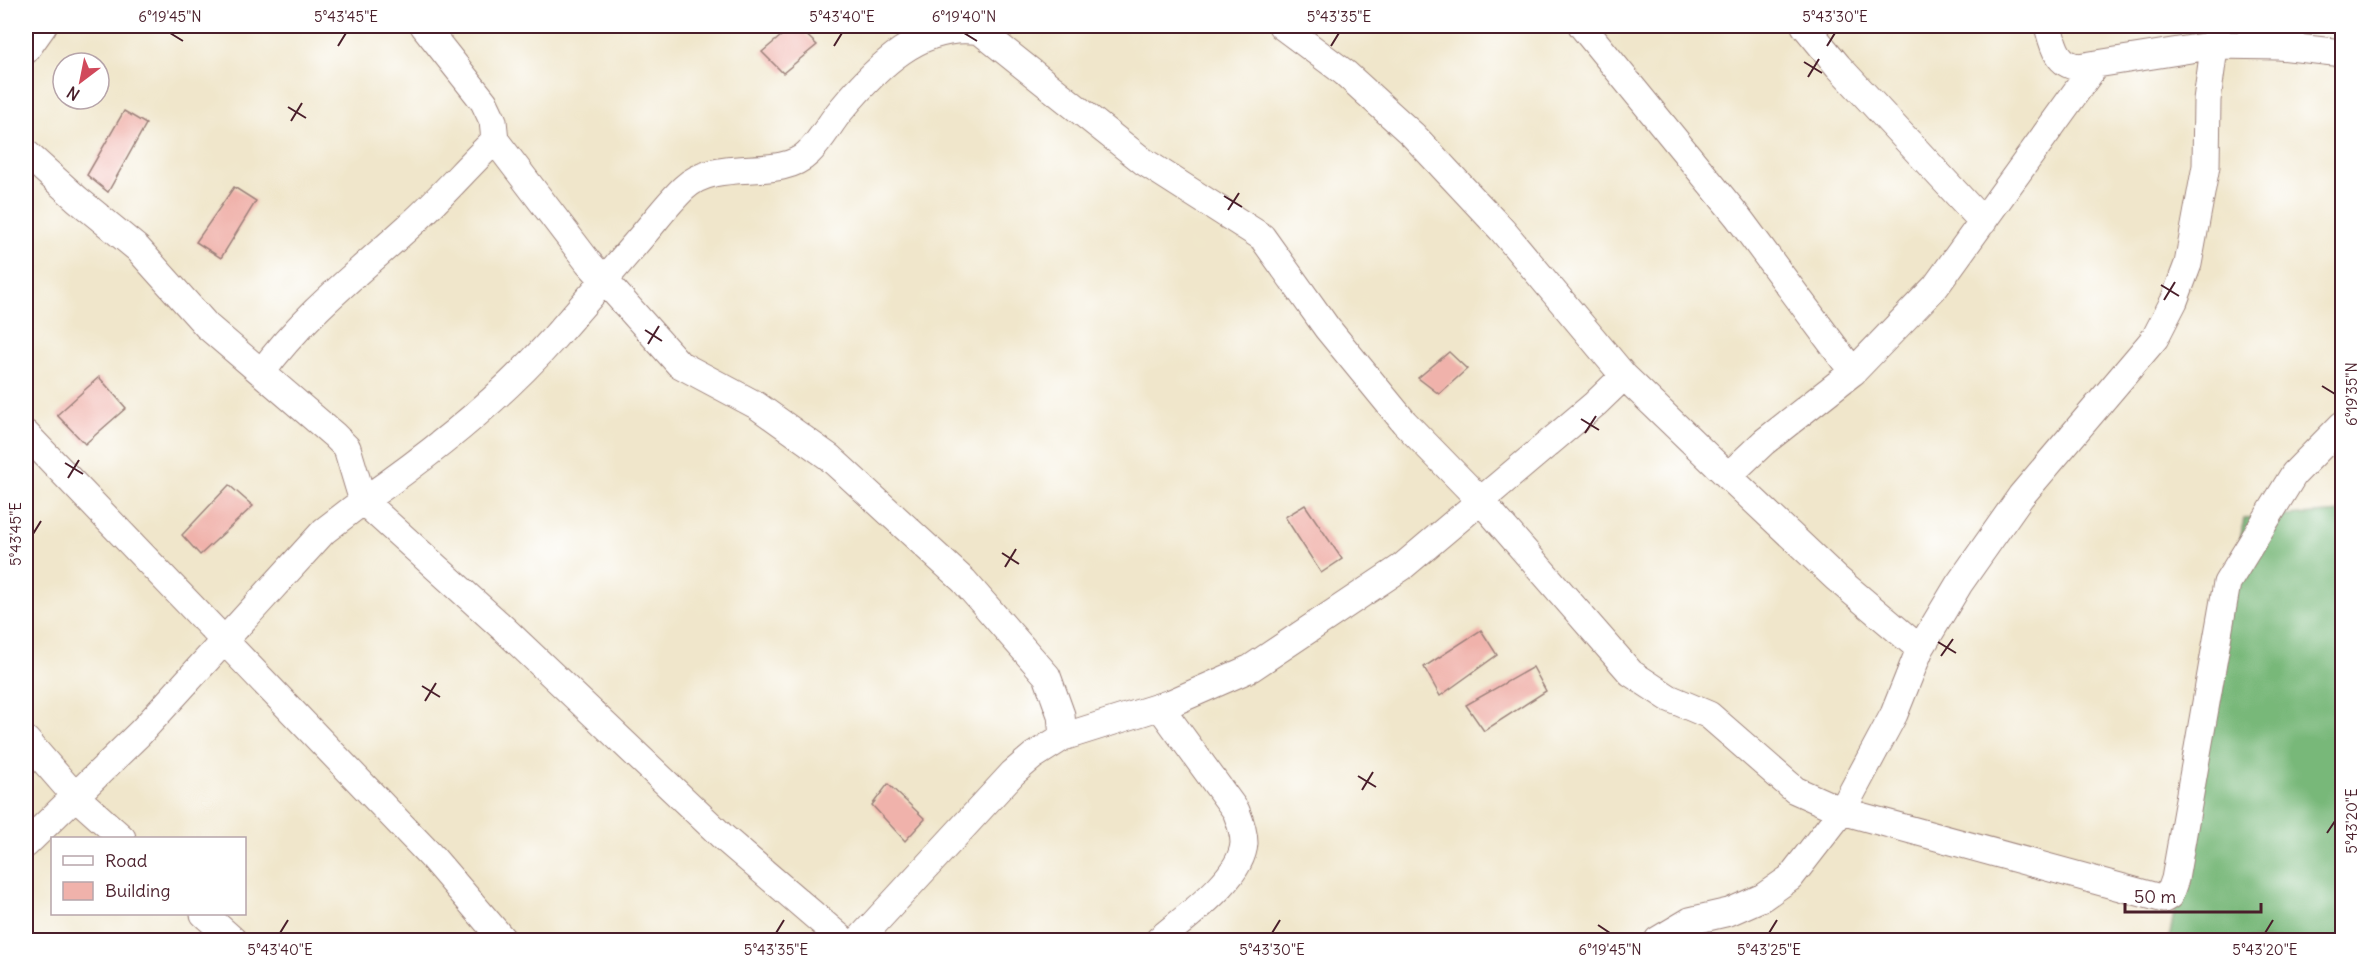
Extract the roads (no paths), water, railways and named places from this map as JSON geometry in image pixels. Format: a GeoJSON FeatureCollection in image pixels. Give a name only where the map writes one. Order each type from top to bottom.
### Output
{"type":"FeatureCollection","features":[{"type":"Feature","properties":{"kind":"street"},"geometry":{"type":"LineString","coordinates":[[26,50],[43,26]]}},
{"type":"Feature","properties":{"kind":"street"},"geometry":{"type":"LineString","coordinates":[[424,26],[484,102],[493,121],[495,140],[604,280],[679,364],[756,405],[820,451],[873,496],[964,581],[1047,676],[1061,715],[1063,736]]}},
{"type":"Feature","properties":{"kind":"street"},"geometry":{"type":"LineString","coordinates":[[1282,26],[1345,73],[1413,135],[1502,230],[1624,376],[1836,578],[1920,649]]}},
{"type":"Feature","properties":{"kind":"street"},"geometry":{"type":"LineString","coordinates":[[1582,26],[1738,218],[1853,372]]}},
{"type":"Feature","properties":{"kind":"street"},"geometry":{"type":"LineString","coordinates":[[1805,26],[1838,66],[1983,222]]}},
{"type":"Feature","properties":{"kind":"street"},"geometry":{"type":"LineString","coordinates":[[2048,26],[2057,55],[2072,66],[2094,67],[2148,55],[2217,35],[2279,46],[2343,53]]}},
{"type":"Feature","properties":{"kind":"street"},"geometry":{"type":"LineString","coordinates":[[26,844],[141,732],[324,531],[417,464],[488,403],[551,342],[691,183],[715,172],[796,162],[808,154],[841,110],[880,66],[918,41],[946,28],[980,30],[1143,161],[1262,237],[1347,354],[1404,422],[1481,501],[1631,673],[1669,698],[1709,715],[1795,790],[1842,811],[2164,899],[2169,896],[2173,889],[2227,583],[2294,474],[2343,425]]}},
{"type":"Feature","properties":{"kind":"street"},"geometry":{"type":"LineString","coordinates":[[1658,940],[1690,921],[1729,912],[1763,897],[1790,878],[1842,811],[1894,714],[1920,649],[1959,584],[2015,504],[2155,338],[2167,316],[2188,264],[2206,166],[2207,100],[2217,35]]}},
{"type":"Feature","properties":{"kind":"street"},"geometry":{"type":"LineString","coordinates":[[1728,476],[1764,442],[1853,372],[1936,286],[2094,67]]}},
{"type":"Feature","properties":{"kind":"street"},"geometry":{"type":"LineString","coordinates":[[262,372],[300,325],[418,218],[456,176],[495,140]]}},
{"type":"Feature","properties":{"kind":"street"},"geometry":{"type":"LineString","coordinates":[[26,153],[138,249],[195,314],[347,448],[363,501],[562,683],[723,837],[843,940]]}},
{"type":"Feature","properties":{"kind":"street"},"geometry":{"type":"LineString","coordinates":[[859,940],[955,840],[1013,773],[1033,756],[1063,736],[1160,707],[1202,691],[1251,668],[1402,567],[1624,376]]}},
{"type":"Feature","properties":{"kind":"street"},"geometry":{"type":"LineString","coordinates":[[26,434],[432,857],[503,940]]}},
{"type":"Feature","properties":{"kind":"street"},"geometry":{"type":"LineString","coordinates":[[1159,940],[1231,876],[1244,844],[1236,811],[1160,707]]}},
{"type":"Feature","properties":{"kind":"street"},"geometry":{"type":"LineString","coordinates":[[26,740],[75,796],[121,837]]}},
{"type":"Feature","properties":{"kind":"street"},"geometry":{"type":"LineString","coordinates":[[205,915],[232,940]]}}]}
